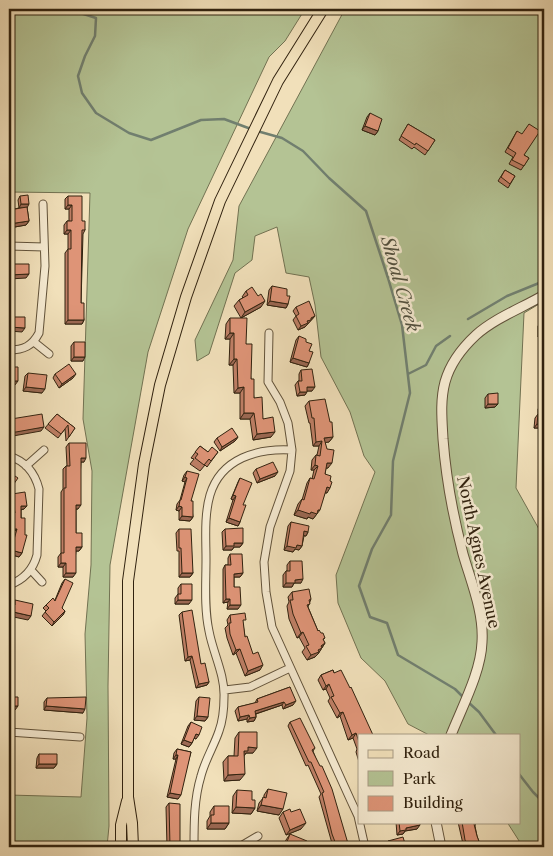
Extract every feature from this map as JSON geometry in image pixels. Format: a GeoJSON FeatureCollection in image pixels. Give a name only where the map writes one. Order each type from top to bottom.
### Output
{"type":"FeatureCollection","features":[{"type":"Feature","properties":{"kind":"main road"},"geometry":{"type":"LineString","coordinates":[[133,847],[128,797],[128,581],[144,464],[160,385],[186,297],[220,201],[278,81],[323,9]]}},
{"type":"Feature","properties":{"kind":"main road"},"geometry":{"type":"LineString","coordinates":[[121,847],[121,825],[128,797]]}},
{"type":"Feature","properties":{"kind":"street"},"geometry":{"type":"LineString","coordinates":[[9,350],[26,348],[34,342],[40,328],[45,266],[43,204]]}},
{"type":"Feature","properties":{"kind":"street"},"geometry":{"type":"LineString","coordinates":[[9,246],[44,246]]}},
{"type":"Feature","properties":{"kind":"street","name":"North Agnes Avenue"},"geometry":{"type":"LineString","coordinates":[[451,734],[477,668],[482,642],[481,616],[456,530],[447,474],[442,403],[450,371],[463,349],[478,333],[494,322],[544,295]]}},
{"type":"Feature","properties":{"kind":"street"},"geometry":{"type":"LineString","coordinates":[[269,333],[268,382],[280,402],[288,423],[292,450],[290,471],[270,527],[264,562],[266,592],[272,628],[358,816]]}},
{"type":"Feature","properties":{"kind":"street"},"geometry":{"type":"LineString","coordinates":[[34,342],[49,354]]}},
{"type":"Feature","properties":{"kind":"street"},"geometry":{"type":"LineString","coordinates":[[26,466],[44,450]]}},
{"type":"Feature","properties":{"kind":"street"},"geometry":{"type":"LineString","coordinates":[[258,836],[240,846],[194,847],[196,792],[204,763],[219,731],[225,690],[212,646],[206,613],[206,525],[210,495],[222,474],[230,465],[262,450],[292,450]]}},
{"type":"Feature","properties":{"kind":"street"},"geometry":{"type":"LineString","coordinates":[[9,456],[26,466],[35,479],[38,489],[37,555],[30,570],[24,577],[9,585]]}},
{"type":"Feature","properties":{"kind":"street"},"geometry":{"type":"LineString","coordinates":[[30,570],[42,582]]}},
{"type":"Feature","properties":{"kind":"street"},"geometry":{"type":"LineString","coordinates":[[225,690],[250,687],[290,668]]}},
{"type":"Feature","properties":{"kind":"street"},"geometry":{"type":"LineString","coordinates":[[9,732],[80,737]]}},
{"type":"Feature","properties":{"kind":"street"},"geometry":{"type":"LineString","coordinates":[[351,801],[358,799]]}},
{"type":"Feature","properties":{"kind":"street"},"geometry":{"type":"LineString","coordinates":[[360,824],[365,847]]}},
{"type":"Feature","properties":{"kind":"street"},"geometry":{"type":"LineString","coordinates":[[436,824],[442,847]]}},
{"type":"Feature","properties":{"kind":"green space"},"geometry":{"type":"Polygon","coordinates":[[[9,9],[305,9],[285,41],[269,57],[188,229],[148,352],[110,565],[108,686],[109,826],[107,847],[9,847],[9,795],[81,797],[87,718],[85,634],[91,565],[92,471],[83,419],[90,193],[9,192],[9,9]]]}},
{"type":"Feature","properties":{"kind":"green space"},"geometry":{"type":"Polygon","coordinates":[[[345,9],[544,9],[544,301],[524,313],[516,488],[544,538],[544,847],[523,847],[508,824],[520,824],[520,734],[427,734],[408,724],[385,681],[361,658],[338,603],[336,575],[375,472],[364,456],[350,412],[321,357],[315,305],[309,277],[286,273],[277,227],[255,236],[252,260],[235,273],[209,354],[197,361],[195,340],[233,260],[239,206],[345,9]]]}},
{"type":"Feature","properties":{"kind":"building"},"geometry":{"type":"Polygon","coordinates":[[[370,113],[382,119],[378,131],[365,126],[370,113]]]}},
{"type":"Feature","properties":{"kind":"building"},"geometry":{"type":"Polygon","coordinates":[[[408,124],[435,140],[428,151],[401,136],[408,124]]]}},
{"type":"Feature","properties":{"kind":"building"},"geometry":{"type":"Polygon","coordinates":[[[529,124],[540,131],[524,155],[529,158],[524,166],[512,160],[516,153],[508,148],[517,131],[522,134],[529,124]]]}},
{"type":"Feature","properties":{"kind":"building"},"geometry":{"type":"Polygon","coordinates":[[[505,170],[515,176],[510,184],[501,177],[505,170]]]}},
{"type":"Feature","properties":{"kind":"building"},"geometry":{"type":"Polygon","coordinates":[[[28,195],[29,204],[21,204],[20,196],[28,195]]]}},
{"type":"Feature","properties":{"kind":"building"},"geometry":{"type":"Polygon","coordinates":[[[68,196],[82,196],[82,221],[85,221],[85,230],[82,230],[81,303],[84,303],[84,320],[68,320],[68,249],[71,249],[71,230],[67,230],[67,221],[72,221],[72,205],[68,205],[68,196]]]}},
{"type":"Feature","properties":{"kind":"building"},"geometry":{"type":"Polygon","coordinates":[[[27,207],[29,221],[9,224],[9,210],[27,207]]]}},
{"type":"Feature","properties":{"kind":"building"},"geometry":{"type":"Polygon","coordinates":[[[9,264],[29,264],[29,274],[9,275],[9,264]]]}},
{"type":"Feature","properties":{"kind":"building"},"geometry":{"type":"Polygon","coordinates":[[[272,286],[287,289],[287,296],[290,296],[288,304],[270,301],[272,286]]]}},
{"type":"Feature","properties":{"kind":"building"},"geometry":{"type":"Polygon","coordinates":[[[252,287],[258,296],[261,294],[265,301],[245,312],[239,300],[248,295],[246,291],[252,287]]]}},
{"type":"Feature","properties":{"kind":"building"},"geometry":{"type":"Polygon","coordinates":[[[309,301],[315,316],[307,321],[308,323],[301,326],[296,316],[299,314],[296,307],[309,301]]]}},
{"type":"Feature","properties":{"kind":"building"},"geometry":{"type":"Polygon","coordinates":[[[9,317],[25,317],[25,328],[9,327],[9,317]]]}},
{"type":"Feature","properties":{"kind":"building"},"geometry":{"type":"Polygon","coordinates":[[[230,318],[247,318],[246,344],[252,344],[251,379],[254,379],[254,398],[262,397],[263,419],[273,417],[275,432],[257,434],[254,413],[244,413],[244,387],[238,388],[237,359],[234,359],[234,333],[230,333],[230,318]]]}},
{"type":"Feature","properties":{"kind":"building"},"geometry":{"type":"Polygon","coordinates":[[[541,322],[544,322],[544,333],[541,333],[541,322]]]}},
{"type":"Feature","properties":{"kind":"building"},"geometry":{"type":"Polygon","coordinates":[[[299,336],[312,344],[309,351],[313,352],[309,363],[293,358],[299,336]]]}},
{"type":"Feature","properties":{"kind":"building"},"geometry":{"type":"Polygon","coordinates":[[[74,342],[85,342],[85,357],[74,357],[74,342]]]}},
{"type":"Feature","properties":{"kind":"building"},"geometry":{"type":"Polygon","coordinates":[[[69,364],[76,374],[62,384],[55,374],[69,364]]]}},
{"type":"Feature","properties":{"kind":"building"},"geometry":{"type":"Polygon","coordinates":[[[9,367],[18,367],[18,381],[9,381],[9,367]]]}},
{"type":"Feature","properties":{"kind":"building"},"geometry":{"type":"Polygon","coordinates":[[[312,369],[315,387],[307,387],[307,392],[300,392],[298,381],[302,381],[301,370],[312,369]]]}},
{"type":"Feature","properties":{"kind":"building"},"geometry":{"type":"Polygon","coordinates":[[[28,373],[47,375],[45,389],[26,387],[28,373]]]}},
{"type":"Feature","properties":{"kind":"building"},"geometry":{"type":"Polygon","coordinates":[[[542,378],[544,378],[544,387],[542,387],[542,378]]]}},
{"type":"Feature","properties":{"kind":"building"},"geometry":{"type":"Polygon","coordinates":[[[498,393],[498,404],[488,404],[488,394],[498,393]]]}},
{"type":"Feature","properties":{"kind":"building"},"geometry":{"type":"Polygon","coordinates":[[[325,399],[330,422],[332,422],[333,437],[324,438],[327,449],[334,450],[332,463],[327,463],[325,474],[331,476],[330,481],[332,482],[330,488],[327,487],[320,510],[318,510],[317,514],[311,512],[310,514],[298,510],[302,499],[304,500],[310,478],[314,479],[318,466],[315,465],[316,455],[320,456],[322,441],[316,442],[314,418],[312,418],[309,401],[325,399]]]}},
{"type":"Feature","properties":{"kind":"building"},"geometry":{"type":"Polygon","coordinates":[[[541,405],[544,405],[544,424],[537,424],[538,414],[541,414],[541,405]]]}},
{"type":"Feature","properties":{"kind":"building"},"geometry":{"type":"Polygon","coordinates":[[[42,414],[44,427],[9,432],[9,416],[11,416],[11,419],[42,414]]]}},
{"type":"Feature","properties":{"kind":"building"},"geometry":{"type":"Polygon","coordinates":[[[57,414],[75,428],[69,437],[68,425],[61,434],[48,424],[57,414]]]}},
{"type":"Feature","properties":{"kind":"building"},"geometry":{"type":"Polygon","coordinates":[[[232,428],[238,437],[222,447],[217,438],[232,428]]]}},
{"type":"Feature","properties":{"kind":"building"},"geometry":{"type":"Polygon","coordinates":[[[69,443],[86,443],[86,458],[81,458],[81,505],[76,505],[76,533],[82,533],[82,547],[76,547],[76,573],[66,573],[66,563],[61,563],[61,553],[64,553],[66,466],[70,466],[69,443]]]}},
{"type":"Feature","properties":{"kind":"building"},"geometry":{"type":"Polygon","coordinates":[[[200,446],[208,452],[212,447],[218,452],[211,461],[209,459],[204,465],[195,458],[198,454],[195,452],[200,446]]]}},
{"type":"Feature","properties":{"kind":"building"},"geometry":{"type":"Polygon","coordinates":[[[273,462],[278,472],[260,479],[256,469],[273,462]]]}},
{"type":"Feature","properties":{"kind":"building"},"geometry":{"type":"Polygon","coordinates":[[[187,471],[199,474],[191,501],[193,501],[193,517],[182,516],[182,507],[179,506],[187,478],[185,477],[187,471]]]}},
{"type":"Feature","properties":{"kind":"building"},"geometry":{"type":"Polygon","coordinates":[[[9,472],[18,478],[11,488],[9,487],[9,472]]]}},
{"type":"Feature","properties":{"kind":"building"},"geometry":{"type":"Polygon","coordinates":[[[240,478],[252,483],[243,505],[246,505],[240,522],[229,518],[236,496],[233,495],[240,478]]]}},
{"type":"Feature","properties":{"kind":"building"},"geometry":{"type":"Polygon","coordinates":[[[25,492],[27,506],[21,506],[21,518],[25,518],[25,535],[27,535],[22,553],[11,550],[17,529],[11,529],[11,513],[15,513],[12,494],[25,492]]]}},
{"type":"Feature","properties":{"kind":"building"},"geometry":{"type":"Polygon","coordinates":[[[291,522],[309,526],[308,532],[304,531],[302,546],[297,545],[296,548],[287,546],[291,522]]]}},
{"type":"Feature","properties":{"kind":"building"},"geometry":{"type":"Polygon","coordinates":[[[243,528],[243,543],[234,543],[234,546],[226,546],[225,529],[243,528]]]}},
{"type":"Feature","properties":{"kind":"building"},"geometry":{"type":"Polygon","coordinates":[[[179,529],[191,529],[193,573],[182,573],[179,529]]]}},
{"type":"Feature","properties":{"kind":"building"},"geometry":{"type":"Polygon","coordinates":[[[230,554],[242,554],[243,573],[234,574],[234,587],[240,587],[241,605],[230,605],[230,599],[226,599],[225,565],[231,565],[230,554]]]}},
{"type":"Feature","properties":{"kind":"building"},"geometry":{"type":"Polygon","coordinates":[[[290,561],[302,561],[303,579],[295,580],[295,583],[286,583],[286,571],[290,571],[290,561]]]}},
{"type":"Feature","properties":{"kind":"building"},"geometry":{"type":"Polygon","coordinates":[[[65,579],[73,583],[62,608],[65,611],[54,622],[45,612],[49,608],[46,605],[53,598],[55,601],[65,579]]]}},
{"type":"Feature","properties":{"kind":"building"},"geometry":{"type":"Polygon","coordinates":[[[181,584],[192,584],[192,600],[178,600],[178,594],[181,594],[181,584]]]}},
{"type":"Feature","properties":{"kind":"building"},"geometry":{"type":"Polygon","coordinates":[[[309,589],[311,599],[309,600],[310,604],[307,605],[318,631],[323,633],[325,638],[323,639],[325,643],[318,650],[319,652],[311,655],[306,646],[309,645],[303,632],[301,633],[293,614],[290,600],[293,600],[292,592],[309,589]]]}},
{"type":"Feature","properties":{"kind":"building"},"geometry":{"type":"Polygon","coordinates":[[[15,600],[33,604],[31,616],[9,611],[9,605],[15,605],[15,600]]]}},
{"type":"Feature","properties":{"kind":"building"},"geometry":{"type":"Polygon","coordinates":[[[192,610],[201,664],[205,663],[209,682],[199,684],[192,656],[188,657],[182,612],[192,610]]]}},
{"type":"Feature","properties":{"kind":"building"},"geometry":{"type":"Polygon","coordinates":[[[245,613],[246,620],[243,620],[245,637],[247,636],[253,654],[258,652],[263,665],[248,671],[240,649],[236,650],[230,634],[229,623],[231,623],[230,615],[245,613]]]}},
{"type":"Feature","properties":{"kind":"building"},"geometry":{"type":"Polygon","coordinates":[[[333,670],[334,673],[341,670],[373,734],[358,734],[358,739],[356,733],[352,735],[343,712],[340,713],[331,697],[334,696],[329,684],[326,686],[321,675],[333,670]]]}},
{"type":"Feature","properties":{"kind":"building"},"geometry":{"type":"Polygon","coordinates":[[[290,687],[296,701],[286,705],[284,702],[255,711],[256,717],[250,718],[249,715],[240,717],[238,707],[258,702],[257,699],[290,687]]]}},
{"type":"Feature","properties":{"kind":"building"},"geometry":{"type":"Polygon","coordinates":[[[9,697],[18,697],[18,706],[9,706],[9,697]]]}},
{"type":"Feature","properties":{"kind":"building"},"geometry":{"type":"Polygon","coordinates":[[[86,697],[85,709],[46,706],[47,698],[86,697]]]}},
{"type":"Feature","properties":{"kind":"building"},"geometry":{"type":"Polygon","coordinates":[[[199,697],[210,698],[208,717],[197,716],[199,697]]]}},
{"type":"Feature","properties":{"kind":"building"},"geometry":{"type":"Polygon","coordinates":[[[300,718],[315,748],[312,750],[320,766],[322,766],[332,789],[349,847],[337,847],[332,834],[322,793],[324,792],[290,722],[300,718]]]}},
{"type":"Feature","properties":{"kind":"building"},"geometry":{"type":"Polygon","coordinates":[[[191,722],[202,727],[199,735],[196,734],[192,743],[184,740],[191,722]]]}},
{"type":"Feature","properties":{"kind":"building"},"geometry":{"type":"Polygon","coordinates":[[[239,732],[257,732],[257,748],[248,747],[248,751],[244,751],[245,774],[228,775],[228,756],[238,756],[239,732]]]}},
{"type":"Feature","properties":{"kind":"building"},"geometry":{"type":"Polygon","coordinates":[[[177,749],[191,752],[181,795],[170,793],[178,755],[176,755],[177,749]]]}},
{"type":"Feature","properties":{"kind":"building"},"geometry":{"type":"Polygon","coordinates":[[[39,754],[57,754],[57,764],[39,764],[39,754]]]}},
{"type":"Feature","properties":{"kind":"building"},"geometry":{"type":"Polygon","coordinates":[[[268,789],[287,793],[283,809],[261,805],[263,797],[266,798],[268,789]]]}},
{"type":"Feature","properties":{"kind":"building"},"geometry":{"type":"Polygon","coordinates":[[[237,790],[252,791],[252,800],[255,800],[255,808],[236,807],[237,790]]]}},
{"type":"Feature","properties":{"kind":"building"},"geometry":{"type":"Polygon","coordinates":[[[169,803],[180,804],[180,847],[170,847],[169,803]]]}},
{"type":"Feature","properties":{"kind":"building"},"geometry":{"type":"Polygon","coordinates":[[[214,806],[229,806],[229,823],[211,823],[211,815],[214,815],[214,806]]]}},
{"type":"Feature","properties":{"kind":"building"},"geometry":{"type":"Polygon","coordinates":[[[290,809],[291,812],[300,809],[306,823],[290,830],[283,812],[290,809]]]}},
{"type":"Feature","properties":{"kind":"building"},"geometry":{"type":"Polygon","coordinates":[[[399,824],[420,824],[406,828],[406,830],[400,831],[399,824]]]}},
{"type":"Feature","properties":{"kind":"building"},"geometry":{"type":"Polygon","coordinates":[[[462,824],[474,824],[481,847],[469,847],[465,840],[462,824]]]}},
{"type":"Feature","properties":{"kind":"building"},"geometry":{"type":"Polygon","coordinates":[[[290,834],[307,841],[304,847],[285,847],[290,834]]]}},
{"type":"Feature","properties":{"kind":"building"},"geometry":{"type":"Polygon","coordinates":[[[403,837],[406,847],[390,847],[388,841],[403,837]]]}},
{"type":"Feature","properties":{"kind":"waterway","name":"Shoal Creek"},"geometry":{"type":"LineString","coordinates":[[68,9],[96,18],[95,36],[78,76],[82,93],[96,113],[129,133],[151,140],[201,120],[224,119],[251,129]]}},
{"type":"Feature","properties":{"kind":"waterway","name":"Shoal Creek"},"geometry":{"type":"LineString","coordinates":[[257,131],[282,138],[303,151],[329,178],[366,211],[402,325],[410,393],[393,461],[391,515],[372,549],[359,586],[370,617],[387,623],[398,655],[455,689],[464,698]]}},
{"type":"Feature","properties":{"kind":"waterway"},"geometry":{"type":"LineString","coordinates":[[468,319],[507,296],[544,281]]}},
{"type":"Feature","properties":{"kind":"waterway"},"geometry":{"type":"LineString","coordinates":[[408,374],[426,365],[436,346],[450,336]]}},
{"type":"Feature","properties":{"kind":"waterway","name":"Shoal Creek"},"geometry":{"type":"LineString","coordinates":[[468,702],[479,712],[495,734]]}},
{"type":"Feature","properties":{"kind":"waterway","name":"Shoal Creek"},"geometry":{"type":"LineString","coordinates":[[520,775],[544,803]]}}]}
